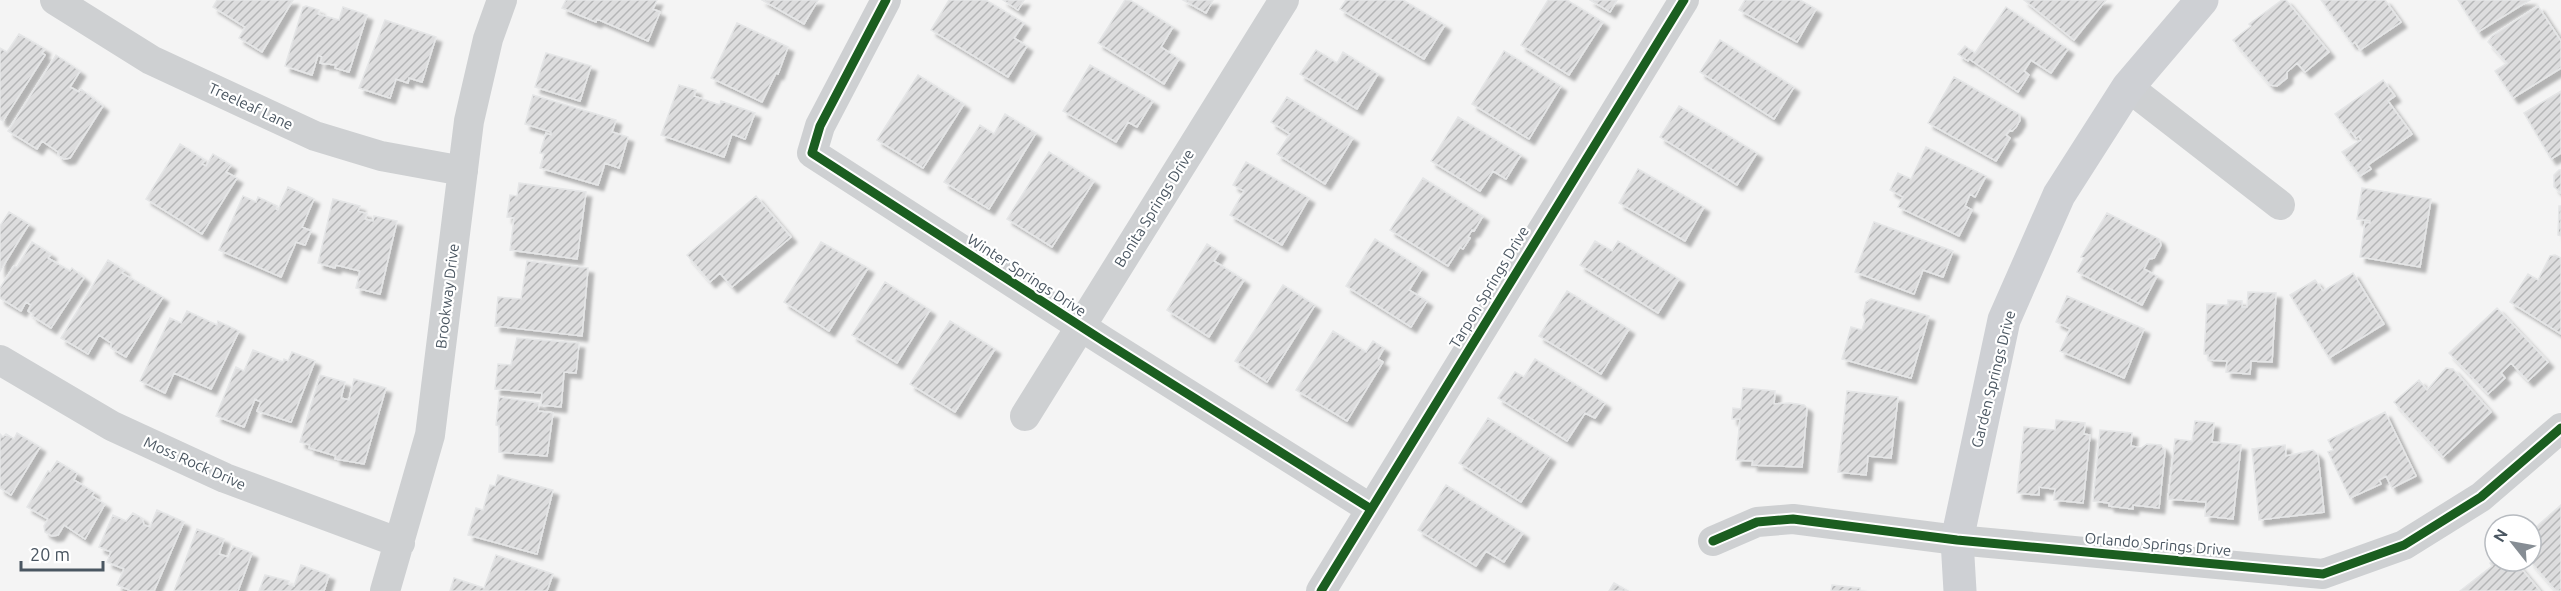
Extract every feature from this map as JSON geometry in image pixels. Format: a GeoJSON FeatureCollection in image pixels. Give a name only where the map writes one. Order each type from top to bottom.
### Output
{"type":"FeatureCollection","features":[{"type":"Feature","properties":{"kind":"street","name":"Treeleaf Lane"},"geometry":{"type":"LineString","coordinates":[[54,0],[151,60],[315,136],[381,156],[463,171]]}},
{"type":"Feature","properties":{"kind":"street","name":"Brookway Drive"},"geometry":{"type":"LineString","coordinates":[[385,591],[430,435],[469,121],[488,39],[502,0]]}},
{"type":"Feature","properties":{"kind":"street","name":"Winter Springs Drive"},"geometry":{"type":"LineString","coordinates":[[886,0],[820,126],[812,153],[1080,327],[1371,509]]}},
{"type":"Feature","properties":{"kind":"street","name":"Bonita Springs Drive"},"geometry":{"type":"LineString","coordinates":[[1025,416],[1284,0]]}},
{"type":"Feature","properties":{"kind":"street","name":"Tarpon Springs Drive"},"geometry":{"type":"LineString","coordinates":[[1321,591],[1684,0]]}},
{"type":"Feature","properties":{"kind":"street","name":"Garden Springs Drive"},"geometry":{"type":"LineString","coordinates":[[1960,591],[1957,540],[2004,320],[2059,195],[2128,87],[2202,0]]}},
{"type":"Feature","properties":{"kind":"street"},"geometry":{"type":"LineString","coordinates":[[2128,87],[2280,205]]}},
{"type":"Feature","properties":{"kind":"street","name":"Moss Rock Drive"},"geometry":{"type":"LineString","coordinates":[[0,360],[112,426],[225,478],[400,543]]}},
{"type":"Feature","properties":{"kind":"street","name":"Orlando Springs Drive"},"geometry":{"type":"LineString","coordinates":[[1713,541],[1757,522],[1793,519],[1957,540],[2323,574],[2404,545],[2481,497],[2561,428]]}},
{"type":"Feature","properties":{"kind":"building"},"geometry":{"type":"Polygon","coordinates":[[[217,0],[293,0],[262,52],[239,38],[245,27],[213,7],[217,0]]]}},
{"type":"Feature","properties":{"kind":"building"},"geometry":{"type":"Polygon","coordinates":[[[566,0],[657,0],[653,9],[660,12],[648,41],[597,19],[596,22],[562,8],[566,0]]]}},
{"type":"Feature","properties":{"kind":"building"},"geometry":{"type":"Polygon","coordinates":[[[762,0],[818,0],[804,24],[762,0]]]}},
{"type":"Feature","properties":{"kind":"building"},"geometry":{"type":"Polygon","coordinates":[[[949,0],[986,0],[1024,23],[1014,38],[1027,46],[1008,77],[931,30],[949,0]]]}},
{"type":"Feature","properties":{"kind":"building"},"geometry":{"type":"Polygon","coordinates":[[[1003,0],[1024,0],[1018,10],[1003,0]]]}},
{"type":"Feature","properties":{"kind":"building"},"geometry":{"type":"Polygon","coordinates":[[[1125,0],[1130,0],[1173,27],[1161,47],[1179,59],[1164,84],[1098,43],[1125,0]]]}},
{"type":"Feature","properties":{"kind":"building"},"geometry":{"type":"Polygon","coordinates":[[[1183,0],[1213,0],[1206,13],[1183,0]]]}},
{"type":"Feature","properties":{"kind":"building"},"geometry":{"type":"Polygon","coordinates":[[[1346,0],[1403,0],[1445,25],[1424,59],[1340,9],[1346,0]]]}},
{"type":"Feature","properties":{"kind":"building"},"geometry":{"type":"Polygon","coordinates":[[[1548,0],[1567,0],[1603,22],[1569,75],[1521,45],[1548,0]]]}},
{"type":"Feature","properties":{"kind":"building"},"geometry":{"type":"Polygon","coordinates":[[[1590,0],[1617,0],[1610,12],[1590,0]]]}},
{"type":"Feature","properties":{"kind":"building"},"geometry":{"type":"Polygon","coordinates":[[[1745,0],[1800,0],[1816,9],[1797,42],[1739,10],[1745,0]]]}},
{"type":"Feature","properties":{"kind":"building"},"geometry":{"type":"Polygon","coordinates":[[[2024,0],[2106,0],[2074,40],[2024,0]]]}},
{"type":"Feature","properties":{"kind":"building"},"geometry":{"type":"Polygon","coordinates":[[[2282,0],[2286,0],[2329,52],[2305,72],[2297,63],[2287,72],[2287,78],[2277,86],[2270,85],[2233,40],[2251,26],[2249,24],[2282,0]]]}},
{"type":"Feature","properties":{"kind":"building"},"geometry":{"type":"Polygon","coordinates":[[[2321,0],[2385,0],[2401,22],[2360,50],[2355,42],[2352,44],[2321,0]]]}},
{"type":"Feature","properties":{"kind":"building"},"geometry":{"type":"Polygon","coordinates":[[[2458,0],[2530,0],[2478,32],[2458,0]]]}},
{"type":"Feature","properties":{"kind":"building"},"geometry":{"type":"Polygon","coordinates":[[[2538,6],[2561,41],[2561,68],[2513,98],[2495,71],[2507,63],[2488,42],[2492,36],[2538,6]]]}},
{"type":"Feature","properties":{"kind":"building"},"geometry":{"type":"Polygon","coordinates":[[[303,7],[319,10],[318,14],[339,20],[343,7],[367,15],[349,72],[335,68],[336,65],[320,63],[322,57],[318,55],[312,75],[285,66],[303,7]]]}},
{"type":"Feature","properties":{"kind":"building"},"geometry":{"type":"Polygon","coordinates":[[[2006,7],[2068,49],[2051,73],[2031,60],[2024,71],[2029,75],[2018,92],[1958,54],[1965,46],[1975,53],[2006,7]]]}},
{"type":"Feature","properties":{"kind":"building"},"geometry":{"type":"Polygon","coordinates":[[[385,20],[436,37],[422,82],[409,78],[408,83],[396,79],[390,98],[359,88],[385,20]]]}},
{"type":"Feature","properties":{"kind":"building"},"geometry":{"type":"Polygon","coordinates":[[[737,23],[788,47],[778,74],[776,73],[762,102],[711,78],[737,23]]]}},
{"type":"Feature","properties":{"kind":"building"},"geometry":{"type":"Polygon","coordinates":[[[19,34],[45,49],[42,53],[45,55],[3,121],[0,119],[0,48],[7,52],[19,34]]]}},
{"type":"Feature","properties":{"kind":"building"},"geometry":{"type":"Polygon","coordinates":[[[1720,40],[1794,87],[1774,119],[1700,72],[1720,40]]]}},
{"type":"Feature","properties":{"kind":"building"},"geometry":{"type":"Polygon","coordinates":[[[1316,50],[1337,63],[1343,52],[1378,74],[1357,109],[1300,74],[1316,50]]]}},
{"type":"Feature","properties":{"kind":"building"},"geometry":{"type":"Polygon","coordinates":[[[1504,51],[1561,86],[1529,139],[1472,104],[1504,51]]]}},
{"type":"Feature","properties":{"kind":"building"},"geometry":{"type":"Polygon","coordinates":[[[546,53],[591,66],[580,101],[535,87],[546,53]]]}},
{"type":"Feature","properties":{"kind":"building"},"geometry":{"type":"Polygon","coordinates":[[[56,55],[80,71],[70,87],[79,92],[81,89],[103,106],[70,158],[64,159],[42,141],[37,149],[8,131],[56,55]]]}},
{"type":"Feature","properties":{"kind":"building"},"geometry":{"type":"Polygon","coordinates":[[[1090,65],[1153,101],[1137,127],[1128,122],[1116,142],[1063,111],[1090,65]]]}},
{"type":"Feature","properties":{"kind":"building"},"geometry":{"type":"Polygon","coordinates":[[[918,75],[964,104],[923,168],[877,140],[918,75]]]}},
{"type":"Feature","properties":{"kind":"building"},"geometry":{"type":"Polygon","coordinates":[[[1954,77],[2019,114],[2020,120],[2016,127],[2006,135],[2010,138],[1996,161],[1928,123],[1954,77]]]}},
{"type":"Feature","properties":{"kind":"building"},"geometry":{"type":"Polygon","coordinates":[[[2383,80],[2395,96],[2388,101],[2412,134],[2368,165],[2371,169],[2360,176],[2342,152],[2361,140],[2359,136],[2356,138],[2351,131],[2349,133],[2335,114],[2383,80]]]}},
{"type":"Feature","properties":{"kind":"building"},"geometry":{"type":"Polygon","coordinates":[[[679,85],[696,90],[694,96],[720,105],[721,101],[755,113],[745,139],[732,134],[724,157],[661,135],[679,85]]]}},
{"type":"Feature","properties":{"kind":"building"},"geometry":{"type":"Polygon","coordinates":[[[2561,91],[2561,153],[2551,159],[2524,113],[2561,91]]]}},
{"type":"Feature","properties":{"kind":"building"},"geometry":{"type":"Polygon","coordinates":[[[533,95],[616,120],[612,132],[628,137],[619,168],[605,163],[598,185],[540,168],[544,154],[540,153],[546,133],[551,135],[551,132],[525,124],[533,95]]]}},
{"type":"Feature","properties":{"kind":"building"},"geometry":{"type":"Polygon","coordinates":[[[1287,97],[1353,138],[1325,184],[1277,154],[1290,134],[1271,122],[1287,97]]]}},
{"type":"Feature","properties":{"kind":"building"},"geometry":{"type":"Polygon","coordinates":[[[1679,106],[1757,153],[1737,185],[1660,137],[1679,106]]]}},
{"type":"Feature","properties":{"kind":"building"},"geometry":{"type":"Polygon","coordinates":[[[1005,114],[1036,133],[989,209],[944,182],[980,125],[994,134],[1005,114]]]}},
{"type":"Feature","properties":{"kind":"building"},"geometry":{"type":"Polygon","coordinates":[[[1458,117],[1521,155],[1506,179],[1493,171],[1480,191],[1431,161],[1458,117]]]}},
{"type":"Feature","properties":{"kind":"building"},"geometry":{"type":"Polygon","coordinates":[[[180,144],[205,160],[202,164],[206,166],[213,154],[231,165],[226,172],[237,178],[202,234],[146,199],[180,144]]]}},
{"type":"Feature","properties":{"kind":"building"},"geometry":{"type":"Polygon","coordinates":[[[1926,147],[1986,176],[1975,197],[1970,194],[1965,206],[1972,210],[1959,236],[1898,207],[1903,197],[1890,190],[1898,173],[1911,179],[1926,147]]]}},
{"type":"Feature","properties":{"kind":"building"},"geometry":{"type":"Polygon","coordinates":[[[1049,152],[1094,181],[1052,247],[1007,219],[1049,152]]]}},
{"type":"Feature","properties":{"kind":"building"},"geometry":{"type":"Polygon","coordinates":[[[1246,162],[1309,198],[1282,245],[1230,215],[1244,191],[1233,185],[1246,162]]]}},
{"type":"Feature","properties":{"kind":"building"},"geometry":{"type":"Polygon","coordinates":[[[1638,169],[1704,207],[1685,241],[1619,203],[1638,169]]]}},
{"type":"Feature","properties":{"kind":"building"},"geometry":{"type":"Polygon","coordinates":[[[2561,170],[2561,193],[2554,187],[2554,175],[2561,170]]]}},
{"type":"Feature","properties":{"kind":"building"},"geometry":{"type":"Polygon","coordinates":[[[1423,178],[1483,216],[1474,231],[1472,230],[1463,249],[1460,247],[1448,266],[1390,230],[1423,178]]]}},
{"type":"Feature","properties":{"kind":"building"},"geometry":{"type":"Polygon","coordinates":[[[519,183],[586,192],[577,259],[510,250],[514,218],[507,217],[510,195],[517,196],[519,183]]]}},
{"type":"Feature","properties":{"kind":"building"},"geometry":{"type":"Polygon","coordinates":[[[288,187],[314,199],[302,227],[311,231],[305,245],[296,242],[281,277],[219,250],[243,196],[256,202],[258,197],[277,206],[278,210],[288,187]]]}},
{"type":"Feature","properties":{"kind":"building"},"geometry":{"type":"Polygon","coordinates":[[[2362,188],[2431,199],[2420,267],[2360,257],[2365,222],[2370,223],[2370,221],[2357,219],[2362,188]]]}},
{"type":"Feature","properties":{"kind":"building"},"geometry":{"type":"Polygon","coordinates":[[[756,196],[791,237],[732,287],[720,273],[710,282],[687,255],[756,196]]]}},
{"type":"Feature","properties":{"kind":"building"},"geometry":{"type":"Polygon","coordinates":[[[333,199],[360,206],[358,211],[367,214],[365,219],[373,221],[374,216],[397,221],[380,294],[356,288],[360,271],[318,263],[333,199]]]}},
{"type":"Feature","properties":{"kind":"building"},"geometry":{"type":"Polygon","coordinates":[[[2559,206],[2561,206],[2561,236],[2558,235],[2559,206]]]}},
{"type":"Feature","properties":{"kind":"building"},"geometry":{"type":"Polygon","coordinates":[[[9,212],[29,224],[0,271],[0,226],[9,212]]]}},
{"type":"Feature","properties":{"kind":"building"},"geometry":{"type":"Polygon","coordinates":[[[2107,213],[2159,239],[2161,245],[2154,258],[2149,259],[2144,269],[2157,276],[2142,305],[2077,272],[2084,258],[2081,257],[2107,213]]]}},
{"type":"Feature","properties":{"kind":"building"},"geometry":{"type":"Polygon","coordinates":[[[1874,222],[1953,251],[1943,277],[1923,270],[1914,294],[1855,272],[1874,222]]]}},
{"type":"Feature","properties":{"kind":"building"},"geometry":{"type":"Polygon","coordinates":[[[1375,239],[1422,269],[1409,290],[1427,301],[1411,327],[1346,286],[1375,239]]]}},
{"type":"Feature","properties":{"kind":"building"},"geometry":{"type":"Polygon","coordinates":[[[1595,241],[1612,251],[1618,241],[1679,279],[1658,313],[1580,265],[1595,241]]]}},
{"type":"Feature","properties":{"kind":"building"},"geometry":{"type":"Polygon","coordinates":[[[32,242],[51,254],[48,258],[70,271],[72,268],[84,278],[51,328],[32,316],[33,314],[28,311],[31,305],[26,302],[21,311],[0,298],[0,288],[14,266],[17,267],[32,242]]]}},
{"type":"Feature","properties":{"kind":"building"},"geometry":{"type":"Polygon","coordinates":[[[821,242],[868,268],[829,331],[784,302],[821,242]]]}},
{"type":"Feature","properties":{"kind":"building"},"geometry":{"type":"Polygon","coordinates":[[[1207,244],[1220,252],[1214,261],[1244,280],[1209,337],[1167,310],[1207,244]]]}},
{"type":"Feature","properties":{"kind":"building"},"geometry":{"type":"Polygon","coordinates":[[[2555,255],[2561,258],[2561,334],[2510,302],[2528,274],[2538,280],[2550,256],[2555,255]]]}},
{"type":"Feature","properties":{"kind":"building"},"geometry":{"type":"Polygon","coordinates":[[[108,260],[124,270],[122,273],[163,297],[126,357],[111,348],[111,343],[99,335],[88,354],[61,338],[108,260]]]}},
{"type":"Feature","properties":{"kind":"building"},"geometry":{"type":"Polygon","coordinates":[[[527,261],[588,268],[582,336],[495,326],[498,297],[521,299],[527,261]]]}},
{"type":"Feature","properties":{"kind":"building"},"geometry":{"type":"Polygon","coordinates":[[[2353,273],[2384,324],[2329,358],[2290,295],[2315,280],[2323,291],[2353,273]]]}},
{"type":"Feature","properties":{"kind":"building"},"geometry":{"type":"Polygon","coordinates":[[[885,282],[930,310],[897,363],[852,335],[885,282]]]}},
{"type":"Feature","properties":{"kind":"building"},"geometry":{"type":"Polygon","coordinates":[[[1283,285],[1315,305],[1267,382],[1235,361],[1283,285]]]}},
{"type":"Feature","properties":{"kind":"building"},"geometry":{"type":"Polygon","coordinates":[[[1567,291],[1629,329],[1601,374],[1539,336],[1567,291]]]}},
{"type":"Feature","properties":{"kind":"building"},"geometry":{"type":"Polygon","coordinates":[[[2248,292],[2276,293],[2272,362],[2251,361],[2250,374],[2226,372],[2227,361],[2208,360],[2208,355],[2204,354],[2207,304],[2228,305],[2228,300],[2242,301],[2242,307],[2247,307],[2248,292]]]}},
{"type":"Feature","properties":{"kind":"building"},"geometry":{"type":"Polygon","coordinates":[[[2067,296],[2144,329],[2124,378],[2060,351],[2070,329],[2056,322],[2067,296]]]}},
{"type":"Feature","properties":{"kind":"building"},"geometry":{"type":"Polygon","coordinates":[[[1871,299],[1929,316],[1911,378],[1842,359],[1851,327],[1862,330],[1866,302],[1871,299]]]}},
{"type":"Feature","properties":{"kind":"building"},"geometry":{"type":"Polygon","coordinates":[[[2497,308],[2548,362],[2528,381],[2511,363],[2501,373],[2505,378],[2488,394],[2449,353],[2497,308]]]}},
{"type":"Feature","properties":{"kind":"building"},"geometry":{"type":"Polygon","coordinates":[[[187,311],[217,325],[218,321],[239,331],[211,389],[174,373],[165,393],[140,381],[170,318],[181,323],[187,311]]]}},
{"type":"Feature","properties":{"kind":"building"},"geometry":{"type":"Polygon","coordinates":[[[950,321],[995,349],[955,412],[910,384],[950,321]]]}},
{"type":"Feature","properties":{"kind":"building"},"geometry":{"type":"Polygon","coordinates":[[[1333,331],[1366,352],[1373,341],[1384,348],[1378,359],[1383,362],[1347,421],[1296,390],[1333,331]]]}},
{"type":"Feature","properties":{"kind":"building"},"geometry":{"type":"Polygon","coordinates":[[[517,338],[579,343],[576,373],[564,372],[561,407],[541,405],[542,393],[495,389],[498,364],[511,365],[517,338]]]}},
{"type":"Feature","properties":{"kind":"building"},"geometry":{"type":"Polygon","coordinates":[[[253,350],[283,362],[284,359],[288,361],[292,352],[315,361],[291,422],[257,411],[261,402],[255,399],[244,427],[216,416],[236,367],[244,371],[253,350]]]}},
{"type":"Feature","properties":{"kind":"building"},"geometry":{"type":"Polygon","coordinates":[[[1535,359],[1605,403],[1595,418],[1585,413],[1567,441],[1498,398],[1515,372],[1524,377],[1535,359]]]}},
{"type":"Feature","properties":{"kind":"building"},"geometry":{"type":"Polygon","coordinates":[[[2446,368],[2453,369],[2491,412],[2443,457],[2394,402],[2419,380],[2427,390],[2446,368]]]}},
{"type":"Feature","properties":{"kind":"building"},"geometry":{"type":"Polygon","coordinates":[[[320,375],[345,382],[341,398],[349,400],[354,379],[386,388],[364,464],[335,459],[336,456],[309,448],[310,445],[300,442],[320,375]]]}},
{"type":"Feature","properties":{"kind":"building"},"geometry":{"type":"Polygon","coordinates":[[[1743,388],[1775,391],[1774,404],[1790,403],[1804,405],[1807,408],[1802,467],[1752,465],[1753,461],[1736,460],[1740,419],[1732,419],[1733,408],[1741,409],[1743,388]]]}},
{"type":"Feature","properties":{"kind":"building"},"geometry":{"type":"Polygon","coordinates":[[[1847,391],[1898,397],[1891,458],[1868,456],[1866,475],[1838,472],[1847,391]]]}},
{"type":"Feature","properties":{"kind":"building"},"geometry":{"type":"Polygon","coordinates":[[[499,397],[539,403],[538,411],[553,413],[547,456],[499,452],[499,426],[496,425],[499,397]]]}},
{"type":"Feature","properties":{"kind":"building"},"geometry":{"type":"Polygon","coordinates":[[[2385,412],[2416,476],[2392,488],[2386,476],[2379,480],[2381,484],[2350,498],[2328,452],[2333,450],[2328,440],[2385,412]]]}},
{"type":"Feature","properties":{"kind":"building"},"geometry":{"type":"Polygon","coordinates":[[[1488,418],[1550,457],[1521,502],[1459,463],[1488,418]]]}},
{"type":"Feature","properties":{"kind":"building"},"geometry":{"type":"Polygon","coordinates":[[[2056,420],[2085,423],[2084,434],[2090,435],[2083,503],[2054,500],[2055,489],[2039,487],[2039,495],[2017,493],[2024,427],[2055,430],[2056,420]]]}},
{"type":"Feature","properties":{"kind":"building"},"geometry":{"type":"Polygon","coordinates":[[[2195,421],[2214,423],[2212,442],[2241,445],[2233,519],[2205,516],[2206,502],[2168,499],[2175,439],[2192,441],[2195,421]]]}},
{"type":"Feature","properties":{"kind":"building"},"geometry":{"type":"Polygon","coordinates":[[[2100,430],[2132,433],[2131,446],[2141,448],[2147,444],[2161,445],[2165,451],[2159,508],[2133,505],[2133,509],[2093,501],[2100,430]]]}},
{"type":"Feature","properties":{"kind":"building"},"geometry":{"type":"Polygon","coordinates":[[[17,433],[40,447],[11,495],[0,488],[0,434],[3,437],[6,434],[14,439],[17,433]]]}},
{"type":"Feature","properties":{"kind":"building"},"geometry":{"type":"Polygon","coordinates":[[[2285,445],[2286,456],[2313,450],[2318,455],[2324,512],[2259,520],[2252,449],[2285,445]]]}},
{"type":"Feature","properties":{"kind":"building"},"geometry":{"type":"Polygon","coordinates":[[[57,461],[77,473],[74,480],[94,492],[92,496],[105,504],[85,539],[64,525],[58,535],[52,536],[45,532],[44,526],[48,519],[27,507],[48,471],[50,472],[57,461]]]}},
{"type":"Feature","properties":{"kind":"building"},"geometry":{"type":"Polygon","coordinates":[[[498,475],[553,490],[537,554],[468,535],[476,508],[483,510],[490,485],[495,486],[498,475]]]}},
{"type":"Feature","properties":{"kind":"building"},"geometry":{"type":"Polygon","coordinates":[[[1446,485],[1523,533],[1504,562],[1486,551],[1476,566],[1418,530],[1446,485]]]}},
{"type":"Feature","properties":{"kind":"building"},"geometry":{"type":"Polygon","coordinates":[[[2561,505],[2561,591],[2556,591],[2540,573],[2543,573],[2543,521],[2561,505]]]}},
{"type":"Feature","properties":{"kind":"building"},"geometry":{"type":"Polygon","coordinates":[[[157,510],[184,522],[154,591],[131,591],[117,585],[124,569],[107,562],[111,552],[99,547],[113,515],[126,521],[133,513],[142,518],[144,525],[150,527],[157,510]]]}},
{"type":"Feature","properties":{"kind":"building"},"geometry":{"type":"Polygon","coordinates":[[[197,529],[224,539],[219,554],[228,557],[233,546],[252,553],[238,591],[174,591],[197,529]]]}},
{"type":"Feature","properties":{"kind":"building"},"geometry":{"type":"Polygon","coordinates":[[[496,555],[553,574],[547,591],[450,591],[454,578],[484,588],[496,555]]]}},
{"type":"Feature","properties":{"kind":"building"},"geometry":{"type":"Polygon","coordinates":[[[301,565],[329,575],[324,591],[259,591],[265,575],[289,581],[288,584],[294,586],[301,565]]]}},
{"type":"Feature","properties":{"kind":"building"},"geometry":{"type":"Polygon","coordinates":[[[2483,573],[2525,573],[2540,591],[2460,591],[2483,573]]]}},
{"type":"Feature","properties":{"kind":"building"},"geometry":{"type":"Polygon","coordinates":[[[1614,583],[1628,591],[1609,591],[1614,583]]]}},
{"type":"Feature","properties":{"kind":"building"},"geometry":{"type":"Polygon","coordinates":[[[1832,585],[1860,588],[1860,591],[1831,591],[1832,585]]]}},
{"type":"Feature","properties":{"kind":"cycle path"},"geometry":{"type":"LineString","coordinates":[[886,0],[820,126],[812,153],[1105,342],[1371,509]]}},
{"type":"Feature","properties":{"kind":"cycle path"},"geometry":{"type":"LineString","coordinates":[[1321,591],[1684,0]]}},
{"type":"Feature","properties":{"kind":"cycle path"},"geometry":{"type":"LineString","coordinates":[[1713,541],[1757,522],[1793,519],[1957,540],[2323,574],[2404,545],[2481,497],[2561,428]]}}]}
